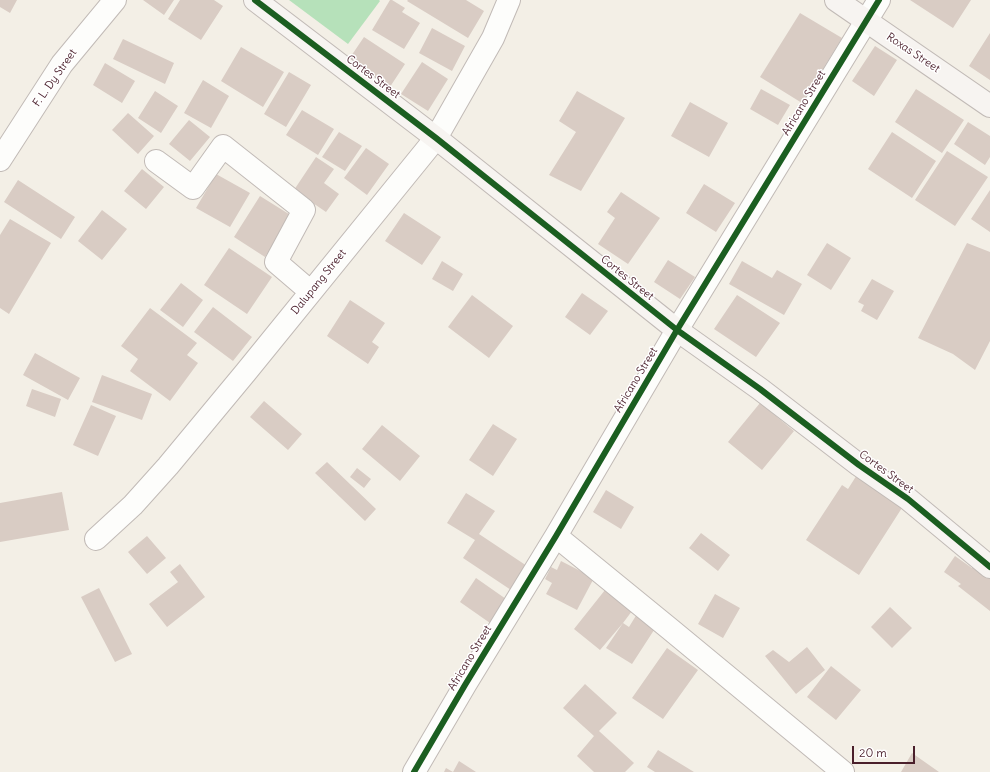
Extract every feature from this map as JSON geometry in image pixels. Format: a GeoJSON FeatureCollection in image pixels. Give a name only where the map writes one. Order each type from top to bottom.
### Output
{"type":"FeatureCollection","features":[{"type":"Feature","properties":{"kind":"street","name":"F. L. Dy Street"},"geometry":{"type":"LineString","coordinates":[[0,160],[62,64],[115,0]]}},
{"type":"Feature","properties":{"kind":"street","name":"Cortes Street"},"geometry":{"type":"LineString","coordinates":[[255,0],[436,138],[677,330],[760,389],[859,465],[908,500],[990,567]]}},
{"type":"Feature","properties":{"kind":"street","name":"Dalupang Street"},"geometry":{"type":"LineString","coordinates":[[96,539],[134,504],[168,466],[436,138],[493,38],[509,0]]}},
{"type":"Feature","properties":{"kind":"street","name":"Roxas Street"},"geometry":{"type":"LineString","coordinates":[[836,0],[990,106]]}},
{"type":"Feature","properties":{"kind":"street","name":"Africano Street"},"geometry":{"type":"LineString","coordinates":[[414,772],[465,684],[556,536],[677,330],[879,0]]}},
{"type":"Feature","properties":{"kind":"street"},"geometry":{"type":"LineString","coordinates":[[156,161],[193,188],[223,146],[304,210],[276,262],[311,292]]}},
{"type":"Feature","properties":{"kind":"street"},"geometry":{"type":"LineString","coordinates":[[556,536],[670,628],[843,772]]}},
{"type":"Feature","properties":{"kind":"green space"},"geometry":{"type":"Polygon","coordinates":[[[289,0],[379,0],[380,1],[348,44],[289,0]]]}},
{"type":"Feature","properties":{"kind":"building"},"geometry":{"type":"Polygon","coordinates":[[[0,0],[17,0],[10,13],[0,7],[0,0]]]}},
{"type":"Feature","properties":{"kind":"building"},"geometry":{"type":"Polygon","coordinates":[[[143,0],[174,0],[164,15],[143,0]]]}},
{"type":"Feature","properties":{"kind":"building"},"geometry":{"type":"Polygon","coordinates":[[[180,0],[214,0],[223,6],[201,40],[168,19],[180,0]]]}},
{"type":"Feature","properties":{"kind":"building"},"geometry":{"type":"Polygon","coordinates":[[[390,0],[405,8],[402,12],[420,23],[404,49],[372,30],[390,0]]]}},
{"type":"Feature","properties":{"kind":"building"},"geometry":{"type":"Polygon","coordinates":[[[466,0],[484,11],[468,38],[407,1],[466,0]]]}},
{"type":"Feature","properties":{"kind":"building"},"geometry":{"type":"Polygon","coordinates":[[[910,0],[971,0],[953,28],[910,0]]]}},
{"type":"Feature","properties":{"kind":"building"},"geometry":{"type":"Polygon","coordinates":[[[800,13],[842,38],[802,103],[760,77],[800,13]]]}},
{"type":"Feature","properties":{"kind":"building"},"geometry":{"type":"Polygon","coordinates":[[[432,28],[465,46],[452,71],[419,53],[432,28]]]}},
{"type":"Feature","properties":{"kind":"building"},"geometry":{"type":"Polygon","coordinates":[[[990,33],[990,80],[969,66],[990,33]]]}},
{"type":"Feature","properties":{"kind":"building"},"geometry":{"type":"Polygon","coordinates":[[[364,37],[405,64],[386,93],[345,65],[364,37]]]}},
{"type":"Feature","properties":{"kind":"building"},"geometry":{"type":"Polygon","coordinates":[[[123,39],[174,63],[165,84],[113,59],[123,39]]]}},
{"type":"Feature","properties":{"kind":"building"},"geometry":{"type":"Polygon","coordinates":[[[875,46],[897,60],[874,96],[852,81],[875,46]]]}},
{"type":"Feature","properties":{"kind":"building"},"geometry":{"type":"Polygon","coordinates":[[[241,47],[284,72],[263,107],[221,81],[241,47]]]}},
{"type":"Feature","properties":{"kind":"building"},"geometry":{"type":"Polygon","coordinates":[[[422,62],[448,79],[428,111],[401,94],[422,62]]]}},
{"type":"Feature","properties":{"kind":"building"},"geometry":{"type":"Polygon","coordinates":[[[105,63],[135,81],[122,103],[93,85],[105,63]]]}},
{"type":"Feature","properties":{"kind":"building"},"geometry":{"type":"Polygon","coordinates":[[[289,72],[311,85],[286,127],[264,114],[289,72]]]}},
{"type":"Feature","properties":{"kind":"building"},"geometry":{"type":"Polygon","coordinates":[[[203,80],[229,96],[211,128],[184,113],[203,80]]]}},
{"type":"Feature","properties":{"kind":"building"},"geometry":{"type":"Polygon","coordinates":[[[761,89],[790,105],[778,125],[750,109],[761,89]]]}},
{"type":"Feature","properties":{"kind":"building"},"geometry":{"type":"Polygon","coordinates":[[[916,89],[964,120],[942,153],[895,122],[916,89]]]}},
{"type":"Feature","properties":{"kind":"building"},"geometry":{"type":"Polygon","coordinates":[[[155,91],[178,106],[161,133],[138,118],[155,91]]]}},
{"type":"Feature","properties":{"kind":"building"},"geometry":{"type":"Polygon","coordinates":[[[577,91],[625,118],[581,191],[549,175],[576,132],[559,121],[577,91]]]}},
{"type":"Feature","properties":{"kind":"building"},"geometry":{"type":"Polygon","coordinates":[[[690,102],[728,123],[709,157],[671,136],[690,102]]]}},
{"type":"Feature","properties":{"kind":"building"},"geometry":{"type":"Polygon","coordinates":[[[302,110],[334,129],[318,155],[286,135],[302,110]]]}},
{"type":"Feature","properties":{"kind":"building"},"geometry":{"type":"Polygon","coordinates":[[[128,113],[154,136],[138,154],[112,130],[128,113]]]}},
{"type":"Feature","properties":{"kind":"building"},"geometry":{"type":"Polygon","coordinates":[[[189,120],[210,137],[190,161],[169,144],[189,120]]]}},
{"type":"Feature","properties":{"kind":"building"},"geometry":{"type":"Polygon","coordinates":[[[968,122],[990,136],[990,157],[985,165],[954,144],[968,122]]]}},
{"type":"Feature","properties":{"kind":"building"},"geometry":{"type":"Polygon","coordinates":[[[339,132],[362,146],[345,171],[322,157],[339,132]]]}},
{"type":"Feature","properties":{"kind":"building"},"geometry":{"type":"Polygon","coordinates":[[[892,132],[936,161],[912,198],[868,169],[892,132]]]}},
{"type":"Feature","properties":{"kind":"building"},"geometry":{"type":"Polygon","coordinates":[[[366,148],[389,164],[367,195],[344,178],[366,148]]]}},
{"type":"Feature","properties":{"kind":"building"},"geometry":{"type":"Polygon","coordinates":[[[947,151],[988,177],[955,226],[915,200],[947,151]]]}},
{"type":"Feature","properties":{"kind":"building"},"geometry":{"type":"Polygon","coordinates":[[[316,157],[334,169],[324,183],[339,194],[326,212],[294,190],[316,157]]]}},
{"type":"Feature","properties":{"kind":"building"},"geometry":{"type":"Polygon","coordinates":[[[142,169],[164,187],[146,209],[124,191],[142,169]]]}},
{"type":"Feature","properties":{"kind":"building"},"geometry":{"type":"Polygon","coordinates":[[[216,174],[250,193],[230,227],[196,208],[216,174]]]}},
{"type":"Feature","properties":{"kind":"building"},"geometry":{"type":"Polygon","coordinates":[[[18,180],[75,217],[61,239],[4,202],[18,180]]]}},
{"type":"Feature","properties":{"kind":"building"},"geometry":{"type":"Polygon","coordinates":[[[704,184],[735,203],[716,232],[686,213],[704,184]]]}},
{"type":"Feature","properties":{"kind":"building"},"geometry":{"type":"Polygon","coordinates":[[[990,190],[990,232],[971,219],[990,190]]]}},
{"type":"Feature","properties":{"kind":"building"},"geometry":{"type":"Polygon","coordinates":[[[621,192],[660,218],[628,264],[598,244],[615,218],[607,212],[621,192]]]}},
{"type":"Feature","properties":{"kind":"building"},"geometry":{"type":"Polygon","coordinates":[[[260,196],[292,216],[265,257],[234,237],[260,196]]]}},
{"type":"Feature","properties":{"kind":"building"},"geometry":{"type":"Polygon","coordinates":[[[102,210],[127,229],[102,260],[78,241],[102,210]]]}},
{"type":"Feature","properties":{"kind":"building"},"geometry":{"type":"Polygon","coordinates":[[[404,213],[441,237],[422,265],[385,241],[404,213]]]}},
{"type":"Feature","properties":{"kind":"building"},"geometry":{"type":"Polygon","coordinates":[[[10,219],[51,243],[9,314],[0,308],[0,235],[10,219]]]}},
{"type":"Feature","properties":{"kind":"building"},"geometry":{"type":"Polygon","coordinates":[[[827,243],[851,258],[831,290],[807,275],[827,243]]]}},
{"type":"Feature","properties":{"kind":"building"},"geometry":{"type":"Polygon","coordinates":[[[967,243],[990,252],[990,341],[975,370],[953,354],[918,338],[967,243]]]}},
{"type":"Feature","properties":{"kind":"building"},"geometry":{"type":"Polygon","coordinates":[[[229,248],[272,277],[247,314],[204,285],[229,248]]]}},
{"type":"Feature","properties":{"kind":"building"},"geometry":{"type":"Polygon","coordinates":[[[668,260],[695,277],[680,299],[654,282],[668,260]]]}},
{"type":"Feature","properties":{"kind":"building"},"geometry":{"type":"Polygon","coordinates":[[[442,261],[463,274],[453,291],[432,279],[442,261]]]}},
{"type":"Feature","properties":{"kind":"building"},"geometry":{"type":"Polygon","coordinates":[[[742,261],[772,278],[777,270],[802,284],[784,315],[729,284],[742,261]]]}},
{"type":"Feature","properties":{"kind":"building"},"geometry":{"type":"Polygon","coordinates":[[[872,279],[894,291],[877,320],[861,311],[864,305],[858,302],[872,279]]]}},
{"type":"Feature","properties":{"kind":"building"},"geometry":{"type":"Polygon","coordinates":[[[181,283],[203,300],[183,327],[160,310],[181,283]]]}},
{"type":"Feature","properties":{"kind":"building"},"geometry":{"type":"Polygon","coordinates":[[[582,293],[608,311],[590,335],[565,317],[582,293]]]}},
{"type":"Feature","properties":{"kind":"building"},"geometry":{"type":"Polygon","coordinates":[[[472,295],[513,326],[489,358],[448,327],[472,295]]]}},
{"type":"Feature","properties":{"kind":"building"},"geometry":{"type":"Polygon","coordinates":[[[737,295],[780,323],[756,357],[714,329],[737,295]]]}},
{"type":"Feature","properties":{"kind":"building"},"geometry":{"type":"Polygon","coordinates":[[[350,300],[385,323],[372,342],[379,347],[368,364],[327,336],[350,300]]]}},
{"type":"Feature","properties":{"kind":"building"},"geometry":{"type":"Polygon","coordinates":[[[213,307],[252,337],[233,361],[194,332],[213,307]]]}},
{"type":"Feature","properties":{"kind":"building"},"geometry":{"type":"Polygon","coordinates":[[[150,308],[197,343],[187,355],[198,363],[170,401],[130,371],[138,359],[121,346],[150,308]]]}},
{"type":"Feature","properties":{"kind":"building"},"geometry":{"type":"Polygon","coordinates":[[[35,353],[80,378],[68,400],[23,375],[35,353]]]}},
{"type":"Feature","properties":{"kind":"building"},"geometry":{"type":"Polygon","coordinates":[[[102,375],[152,394],[142,420],[92,402],[102,375]]]}},
{"type":"Feature","properties":{"kind":"building"},"geometry":{"type":"Polygon","coordinates":[[[32,389],[61,399],[55,417],[26,406],[32,389]]]}},
{"type":"Feature","properties":{"kind":"building"},"geometry":{"type":"Polygon","coordinates":[[[264,401],[302,434],[288,450],[250,417],[264,401]]]}},
{"type":"Feature","properties":{"kind":"building"},"geometry":{"type":"Polygon","coordinates":[[[760,403],[794,431],[762,470],[728,442],[760,403]]]}},
{"type":"Feature","properties":{"kind":"building"},"geometry":{"type":"Polygon","coordinates":[[[91,405],[116,416],[98,456],[73,445],[91,405]]]}},
{"type":"Feature","properties":{"kind":"building"},"geometry":{"type":"Polygon","coordinates":[[[493,424],[517,439],[493,476],[469,460],[493,424]]]}},
{"type":"Feature","properties":{"kind":"building"},"geometry":{"type":"Polygon","coordinates":[[[382,425],[420,456],[400,481],[362,449],[382,425]]]}},
{"type":"Feature","properties":{"kind":"building"},"geometry":{"type":"Polygon","coordinates":[[[327,462],[376,509],[365,521],[315,473],[327,462]]]}},
{"type":"Feature","properties":{"kind":"building"},"geometry":{"type":"Polygon","coordinates":[[[357,468],[371,479],[364,488],[350,477],[357,468]]]}},
{"type":"Feature","properties":{"kind":"building"},"geometry":{"type":"Polygon","coordinates":[[[860,470],[907,500],[859,575],[806,540],[842,485],[848,489],[860,470]]]}},
{"type":"Feature","properties":{"kind":"building"},"geometry":{"type":"Polygon","coordinates":[[[606,490],[634,507],[621,529],[593,512],[606,490]]]}},
{"type":"Feature","properties":{"kind":"building"},"geometry":{"type":"Polygon","coordinates":[[[62,492],[69,530],[0,542],[0,503],[62,492]]]}},
{"type":"Feature","properties":{"kind":"building"},"geometry":{"type":"Polygon","coordinates":[[[466,493],[495,511],[479,534],[527,566],[511,590],[463,558],[475,540],[447,523],[466,493]]]}},
{"type":"Feature","properties":{"kind":"building"},"geometry":{"type":"Polygon","coordinates":[[[701,533],[730,555],[718,571],[689,548],[701,533]]]}},
{"type":"Feature","properties":{"kind":"building"},"geometry":{"type":"Polygon","coordinates":[[[147,536],[166,558],[147,574],[128,552],[147,536]]]}},
{"type":"Feature","properties":{"kind":"building"},"geometry":{"type":"Polygon","coordinates":[[[955,556],[972,568],[974,565],[990,578],[990,611],[958,586],[961,584],[944,572],[955,556]]]}},
{"type":"Feature","properties":{"kind":"building"},"geometry":{"type":"Polygon","coordinates":[[[561,561],[594,578],[577,610],[546,594],[552,583],[545,579],[551,567],[557,570],[561,561]]]}},
{"type":"Feature","properties":{"kind":"building"},"geometry":{"type":"Polygon","coordinates":[[[180,564],[205,597],[167,627],[149,604],[178,582],[170,572],[180,564]]]}},
{"type":"Feature","properties":{"kind":"building"},"geometry":{"type":"Polygon","coordinates":[[[476,578],[506,599],[490,623],[460,602],[476,578]]]}},
{"type":"Feature","properties":{"kind":"building"},"geometry":{"type":"Polygon","coordinates":[[[99,588],[132,654],[115,662],[81,597],[99,588]]]}},
{"type":"Feature","properties":{"kind":"building"},"geometry":{"type":"Polygon","coordinates":[[[605,590],[632,611],[600,650],[574,629],[605,590]]]}},
{"type":"Feature","properties":{"kind":"building"},"geometry":{"type":"Polygon","coordinates":[[[715,594],[740,608],[723,638],[698,624],[715,594]]]}},
{"type":"Feature","properties":{"kind":"building"},"geometry":{"type":"Polygon","coordinates":[[[890,607],[912,628],[892,648],[871,627],[890,607]]]}},
{"type":"Feature","properties":{"kind":"building"},"geometry":{"type":"Polygon","coordinates":[[[637,614],[656,627],[632,664],[606,648],[623,623],[629,627],[637,614]]]}},
{"type":"Feature","properties":{"kind":"building"},"geometry":{"type":"Polygon","coordinates":[[[807,647],[825,670],[796,694],[765,656],[773,650],[789,662],[807,647]]]}},
{"type":"Feature","properties":{"kind":"building"},"geometry":{"type":"Polygon","coordinates":[[[667,648],[698,670],[663,719],[632,698],[667,648]]]}},
{"type":"Feature","properties":{"kind":"building"},"geometry":{"type":"Polygon","coordinates":[[[831,666],[861,690],[836,720],[807,697],[831,666]]]}},
{"type":"Feature","properties":{"kind":"building"},"geometry":{"type":"Polygon","coordinates":[[[585,684],[617,713],[599,731],[634,763],[625,772],[594,772],[577,756],[594,736],[563,708],[585,684]]]}},
{"type":"Feature","properties":{"kind":"building"},"geometry":{"type":"Polygon","coordinates":[[[658,750],[694,772],[655,772],[647,767],[658,750]]]}},
{"type":"Feature","properties":{"kind":"building"},"geometry":{"type":"Polygon","coordinates":[[[912,753],[939,772],[901,772],[912,753]]]}},
{"type":"Feature","properties":{"kind":"building"},"geometry":{"type":"Polygon","coordinates":[[[459,761],[476,772],[453,772],[459,761]]]}},
{"type":"Feature","properties":{"kind":"building"},"geometry":{"type":"Polygon","coordinates":[[[446,768],[453,772],[444,772],[446,768]]]}},
{"type":"Feature","properties":{"kind":"cycle path"},"geometry":{"type":"LineString","coordinates":[[255,0],[436,138],[677,330],[760,389],[859,465],[908,499],[990,567]]}},
{"type":"Feature","properties":{"kind":"cycle path"},"geometry":{"type":"LineString","coordinates":[[414,772],[556,536],[677,330],[879,0]]}}]}
